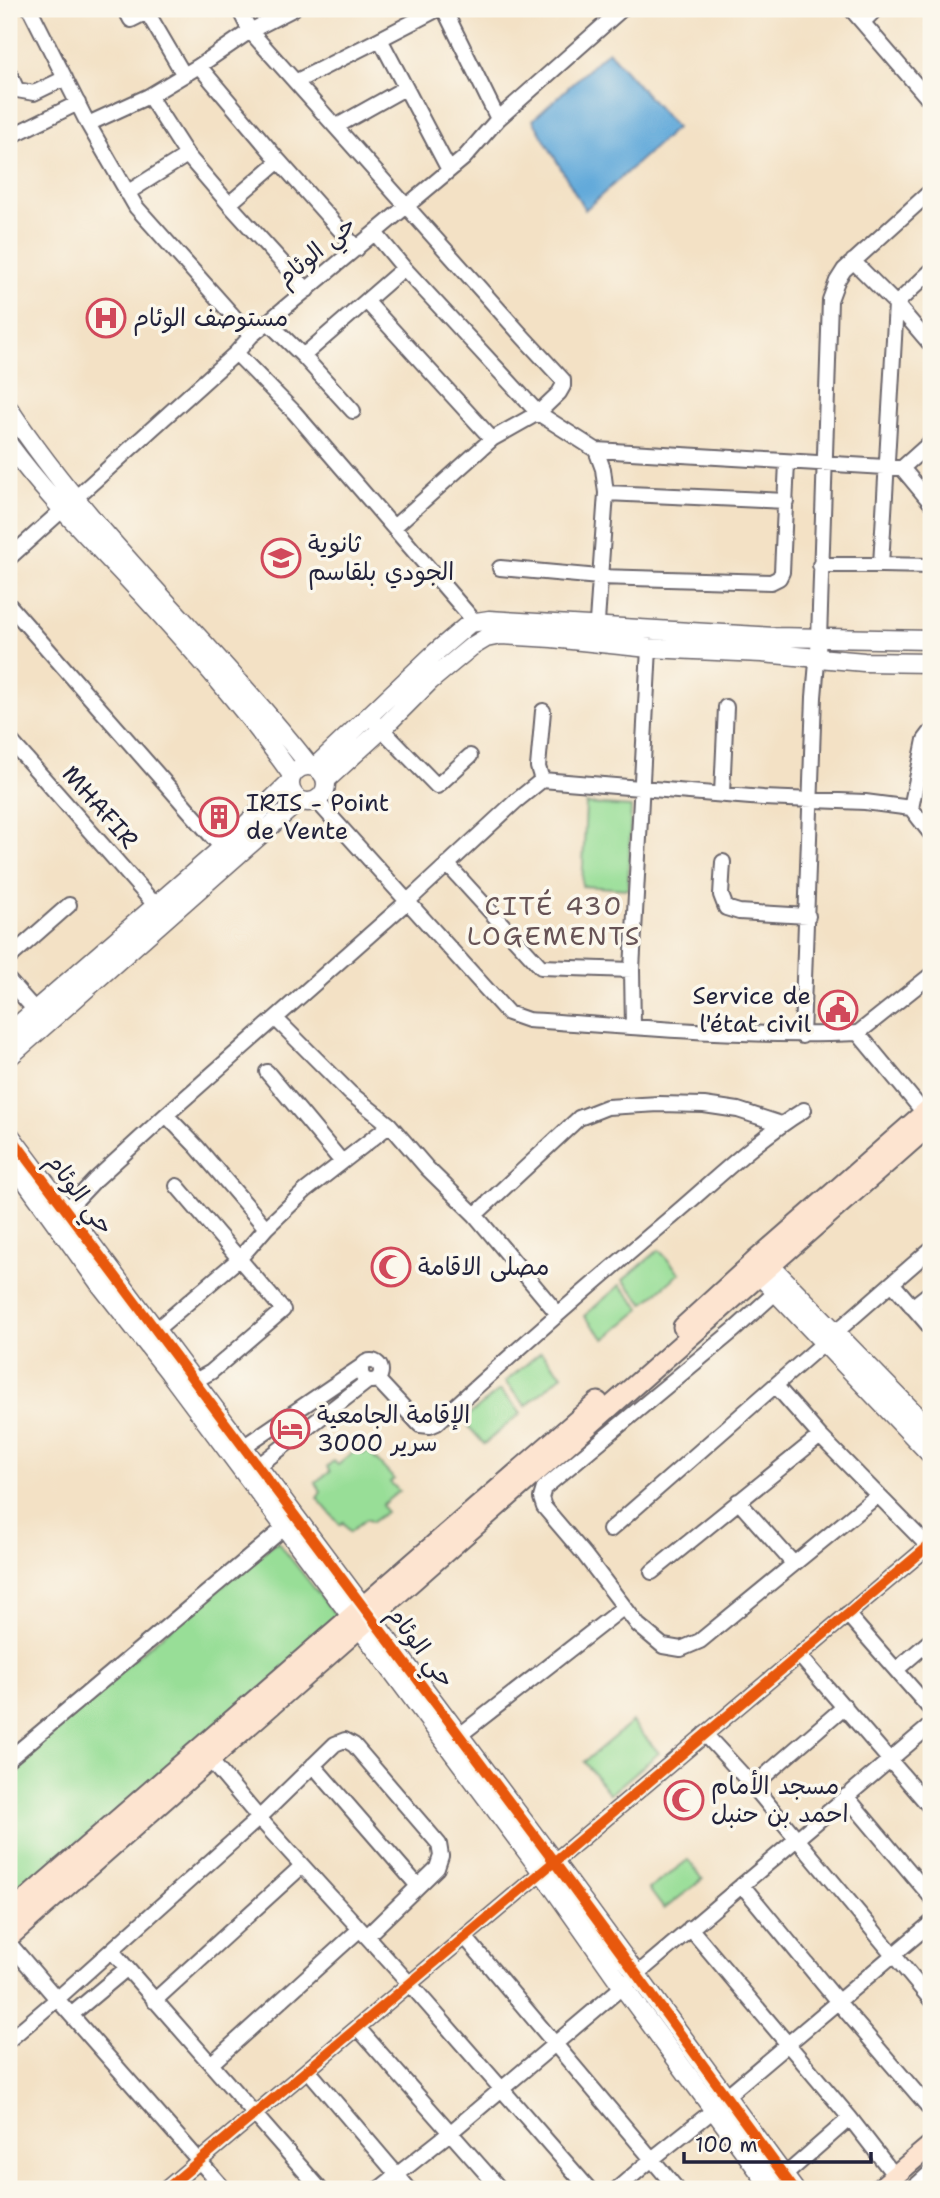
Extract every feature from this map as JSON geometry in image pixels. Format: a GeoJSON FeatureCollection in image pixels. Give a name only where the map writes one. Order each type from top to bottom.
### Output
{"type":"FeatureCollection","features":[{"type":"Feature","properties":{"kind":"main road"},"geometry":{"type":"LineString","coordinates":[[9,1914],[362,1617],[929,1117]]}},
{"type":"Feature","properties":{"kind":"main road"},"geometry":{"type":"LineString","coordinates":[[9,1937],[210,1760],[362,1617]]}},
{"type":"Feature","properties":{"kind":"main road"},"geometry":{"type":"LineString","coordinates":[[879,2189],[931,2145]]}},
{"type":"Feature","properties":{"kind":"street"},"geometry":{"type":"LineString","coordinates":[[30,9],[88,124],[127,193],[251,337]]}},
{"type":"Feature","properties":{"kind":"street"},"geometry":{"type":"LineString","coordinates":[[125,9],[131,20],[147,12],[184,75]]}},
{"type":"Feature","properties":{"kind":"street"},"geometry":{"type":"LineString","coordinates":[[239,9],[250,31],[563,380],[559,393],[537,413],[492,439],[395,527]]}},
{"type":"Feature","properties":{"kind":"street"},"geometry":{"type":"LineString","coordinates":[[88,124],[149,96],[250,31],[293,9]]}},
{"type":"Feature","properties":{"kind":"street"},"geometry":{"type":"LineString","coordinates":[[297,81],[438,9]]}},
{"type":"Feature","properties":{"kind":"street"},"geometry":{"type":"LineString","coordinates":[[444,9],[498,119]]}},
{"type":"Feature","properties":{"kind":"street","name":"حي الوئام"},"geometry":{"type":"LineString","coordinates":[[9,558],[268,322],[449,170],[478,144],[498,119],[622,9]]}},
{"type":"Feature","properties":{"kind":"street"},"geometry":{"type":"LineString","coordinates":[[851,9],[931,102]]}},
{"type":"Feature","properties":{"kind":"street"},"geometry":{"type":"LineString","coordinates":[[863,22],[876,9]]}},
{"type":"Feature","properties":{"kind":"street"},"geometry":{"type":"LineString","coordinates":[[380,39],[449,170]]}},
{"type":"Feature","properties":{"kind":"street"},"geometry":{"type":"LineString","coordinates":[[199,66],[357,249]]}},
{"type":"Feature","properties":{"kind":"street"},"geometry":{"type":"LineString","coordinates":[[9,73],[17,90],[34,93],[65,78]]}},
{"type":"Feature","properties":{"kind":"street"},"geometry":{"type":"LineString","coordinates":[[337,126],[405,88]]}},
{"type":"Feature","properties":{"kind":"street"},"geometry":{"type":"LineString","coordinates":[[149,96],[187,155],[307,290]]}},
{"type":"Feature","properties":{"kind":"street"},"geometry":{"type":"LineString","coordinates":[[9,137],[78,103]]}},
{"type":"Feature","properties":{"kind":"street"},"geometry":{"type":"LineString","coordinates":[[127,193],[187,155]]}},
{"type":"Feature","properties":{"kind":"street"},"geometry":{"type":"LineString","coordinates":[[229,204],[279,161]]}},
{"type":"Feature","properties":{"kind":"street"},"geometry":{"type":"LineString","coordinates":[[802,1036],[817,658],[820,639],[820,565],[830,300],[837,281],[853,261],[931,191]]}},
{"type":"Feature","properties":{"kind":"street"},"geometry":{"type":"LineString","coordinates":[[376,233],[404,268],[537,413],[596,450],[895,468],[931,442]]}},
{"type":"Feature","properties":{"kind":"street"},"geometry":{"type":"LineString","coordinates":[[853,261],[896,303],[931,345]]}},
{"type":"Feature","properties":{"kind":"street"},"geometry":{"type":"LineString","coordinates":[[303,356],[404,268]]}},
{"type":"Feature","properties":{"kind":"street"},"geometry":{"type":"LineString","coordinates":[[881,565],[895,468],[896,303],[931,271]]}},
{"type":"Feature","properties":{"kind":"street"},"geometry":{"type":"LineString","coordinates":[[367,302],[492,439]]}},
{"type":"Feature","properties":{"kind":"street"},"geometry":{"type":"LineString","coordinates":[[268,322],[353,411]]}},
{"type":"Feature","properties":{"kind":"street"},"geometry":{"type":"LineString","coordinates":[[236,352],[294,412],[475,622]]}},
{"type":"Feature","properties":{"kind":"street"},"geometry":{"type":"LineString","coordinates":[[9,410],[69,503],[142,595],[230,696],[291,778],[292,793],[308,800],[408,900],[508,1013],[528,1020],[802,1036],[858,1033],[931,975]]}},
{"type":"Feature","properties":{"kind":"street"},"geometry":{"type":"LineString","coordinates":[[9,444],[27,469],[69,503],[249,693],[317,771],[325,792],[308,800],[9,1057]]}},
{"type":"Feature","properties":{"kind":"street"},"geometry":{"type":"LineString","coordinates":[[596,450],[603,469],[606,493],[597,634]]}},
{"type":"Feature","properties":{"kind":"street"},"geometry":{"type":"LineString","coordinates":[[500,568],[599,577],[771,582],[779,578],[782,572],[787,462]]}},
{"type":"Feature","properties":{"kind":"street"},"geometry":{"type":"LineString","coordinates":[[895,468],[931,503]]}},
{"type":"Feature","properties":{"kind":"street"},"geometry":{"type":"LineString","coordinates":[[606,493],[786,501]]}},
{"type":"Feature","properties":{"kind":"street"},"geometry":{"type":"LineString","coordinates":[[820,565],[931,566]]}},
{"type":"Feature","properties":{"kind":"street"},"geometry":{"type":"LineString","coordinates":[[9,605],[222,848]]}},
{"type":"Feature","properties":{"kind":"street"},"geometry":{"type":"LineString","coordinates":[[317,771],[368,715],[436,652],[475,622],[489,620],[597,634],[649,648],[864,662],[931,663]]}},
{"type":"Feature","properties":{"kind":"street"},"geometry":{"type":"LineString","coordinates":[[9,1033],[222,848],[259,814],[299,768],[317,771],[382,730],[430,681],[486,638],[501,635],[663,631],[820,639],[931,639]]}},
{"type":"Feature","properties":{"kind":"street"},"geometry":{"type":"LineString","coordinates":[[633,1026],[632,970],[649,648]]}},
{"type":"Feature","properties":{"kind":"street"},"geometry":{"type":"LineString","coordinates":[[722,794],[726,707]]}},
{"type":"Feature","properties":{"kind":"street"},"geometry":{"type":"LineString","coordinates":[[542,780],[538,767],[543,712]]}},
{"type":"Feature","properties":{"kind":"street"},"geometry":{"type":"LineString","coordinates":[[368,715],[437,786],[470,756]]}},
{"type":"Feature","properties":{"kind":"street"},"geometry":{"type":"LineString","coordinates":[[911,808],[925,740],[931,732]]}},
{"type":"Feature","properties":{"kind":"street","name":"MHAFIR"},"geometry":{"type":"LineString","coordinates":[[9,739],[156,906]]}},
{"type":"Feature","properties":{"kind":"street"},"geometry":{"type":"LineString","coordinates":[[60,1216],[166,1115],[542,780],[865,802],[911,808],[931,834]]}},
{"type":"Feature","properties":{"kind":"street"},"geometry":{"type":"LineString","coordinates":[[723,862],[721,895],[726,908],[739,912],[808,916]]}},
{"type":"Feature","properties":{"kind":"street"},"geometry":{"type":"LineString","coordinates":[[447,864],[541,967],[632,970]]}},
{"type":"Feature","properties":{"kind":"street"},"geometry":{"type":"LineString","coordinates":[[9,958],[69,905]]}},
{"type":"Feature","properties":{"kind":"street"},"geometry":{"type":"LineString","coordinates":[[9,981],[34,1009]]}},
{"type":"Feature","properties":{"kind":"street"},"geometry":{"type":"LineString","coordinates":[[276,1019],[350,1093],[390,1125],[427,1168],[475,1215],[558,1314]]}},
{"type":"Feature","properties":{"kind":"street"},"geometry":{"type":"LineString","coordinates":[[858,1033],[929,1117]]}},
{"type":"Feature","properties":{"kind":"street"},"geometry":{"type":"LineString","coordinates":[[267,1072],[342,1162]]}},
{"type":"Feature","properties":{"kind":"street"},"geometry":{"type":"LineString","coordinates":[[475,1215],[579,1118],[607,1107],[704,1105],[738,1110],[781,1125]]}},
{"type":"Feature","properties":{"kind":"street"},"geometry":{"type":"LineString","coordinates":[[372,1380],[421,1424],[430,1426],[437,1423],[741,1155],[804,1110]]}},
{"type":"Feature","properties":{"kind":"street"},"geometry":{"type":"LineString","coordinates":[[166,1115],[266,1228]]}},
{"type":"Feature","properties":{"kind":"street"},"geometry":{"type":"LineString","coordinates":[[150,1336],[240,1258],[266,1228],[305,1191],[390,1125]]}},
{"type":"Feature","properties":{"kind":"street","name":"حي الوئام"},"geometry":{"type":"LineString","coordinates":[[9,1134],[60,1216]]}},
{"type":"Feature","properties":{"kind":"street","name":"حي الوئام"},"geometry":{"type":"LineString","coordinates":[[9,1158],[60,1216],[188,1385],[258,1466],[362,1617],[549,1867]]}},
{"type":"Feature","properties":{"kind":"street"},"geometry":{"type":"LineString","coordinates":[[177,1186],[283,1310],[211,1372],[188,1385]]}},
{"type":"Feature","properties":{"kind":"street"},"geometry":{"type":"LineString","coordinates":[[610,1530],[931,1249]]}},
{"type":"Feature","properties":{"kind":"street"},"geometry":{"type":"LineString","coordinates":[[760,1266],[775,1293],[831,1339],[931,1430]]}},
{"type":"Feature","properties":{"kind":"street"},"geometry":{"type":"LineString","coordinates":[[760,1266],[831,1339],[931,1455]]}},
{"type":"Feature","properties":{"kind":"street"},"geometry":{"type":"LineString","coordinates":[[892,1283],[931,1328]]}},
{"type":"Feature","properties":{"kind":"street"},"geometry":{"type":"LineString","coordinates":[[912,1307],[931,1292]]}},
{"type":"Feature","properties":{"kind":"street"},"geometry":{"type":"LineString","coordinates":[[775,1293],[544,1489],[541,1498],[544,1507],[638,1625],[663,1646],[681,1649],[700,1641],[878,1495]]}},
{"type":"Feature","properties":{"kind":"street"},"geometry":{"type":"LineString","coordinates":[[243,1447],[362,1366],[370,1361],[376,1362],[381,1371],[372,1380],[258,1466]]}},
{"type":"Feature","properties":{"kind":"street","name":"حي الوئام"},"geometry":{"type":"LineString","coordinates":[[188,1385],[284,1528],[460,1735],[629,1980],[783,2185]]}},
{"type":"Feature","properties":{"kind":"street"},"geometry":{"type":"LineString","coordinates":[[166,2189],[930,1545],[820,1436],[776,1386]]}},
{"type":"Feature","properties":{"kind":"street"},"geometry":{"type":"LineString","coordinates":[[652,1572],[820,1436]]}},
{"type":"Feature","properties":{"kind":"street"},"geometry":{"type":"LineString","coordinates":[[738,1501],[793,1563]]}},
{"type":"Feature","properties":{"kind":"street"},"geometry":{"type":"LineString","coordinates":[[9,1759],[284,1528]]}},
{"type":"Feature","properties":{"kind":"street"},"geometry":{"type":"LineString","coordinates":[[460,1735],[624,1607]]}},
{"type":"Feature","properties":{"kind":"street"},"geometry":{"type":"LineString","coordinates":[[847,1614],[931,1710]]}},
{"type":"Feature","properties":{"kind":"street"},"geometry":{"type":"LineString","coordinates":[[895,1670],[931,1640]]}},
{"type":"Feature","properties":{"kind":"street"},"geometry":{"type":"LineString","coordinates":[[799,1655],[931,1808]]}},
{"type":"Feature","properties":{"kind":"street"},"geometry":{"type":"LineString","coordinates":[[753,1786],[845,1706]]}},
{"type":"Feature","properties":{"kind":"street"},"geometry":{"type":"LineString","coordinates":[[379,2189],[931,1725]]}},
{"type":"Feature","properties":{"kind":"street"},"geometry":{"type":"LineString","coordinates":[[705,1734],[753,1786],[931,2000]]}},
{"type":"Feature","properties":{"kind":"street"},"geometry":{"type":"LineString","coordinates":[[9,2040],[259,1818],[335,1744],[345,1740],[355,1745],[439,1844],[441,1856],[437,1868],[211,2064]]}},
{"type":"Feature","properties":{"kind":"street"},"geometry":{"type":"LineString","coordinates":[[210,1760],[589,2189]]}},
{"type":"Feature","properties":{"kind":"street"},"geometry":{"type":"LineString","coordinates":[[313,1765],[418,1886]]}},
{"type":"Feature","properties":{"kind":"street"},"geometry":{"type":"LineString","coordinates":[[846,1796],[931,1897]]}},
{"type":"Feature","properties":{"kind":"street"},"geometry":{"type":"LineString","coordinates":[[154,2001],[302,1866]]}},
{"type":"Feature","properties":{"kind":"street"},"geometry":{"type":"LineString","coordinates":[[742,1885],[931,2109]]}},
{"type":"Feature","properties":{"kind":"street"},"geometry":{"type":"LineString","coordinates":[[617,2189],[931,1923]]}},
{"type":"Feature","properties":{"kind":"street"},"geometry":{"type":"LineString","coordinates":[[690,1928],[850,2118],[895,2176]]}},
{"type":"Feature","properties":{"kind":"street"},"geometry":{"type":"LineString","coordinates":[[465,1937],[677,2189]]}},
{"type":"Feature","properties":{"kind":"street"},"geometry":{"type":"LineString","coordinates":[[9,1943],[224,2189]]}},
{"type":"Feature","properties":{"kind":"street"},"geometry":{"type":"LineString","coordinates":[[112,1951],[320,2189]]}},
{"type":"Feature","properties":{"kind":"street"},"geometry":{"type":"LineString","coordinates":[[71,2015],[125,1969]]}},
{"type":"Feature","properties":{"kind":"street"},"geometry":{"type":"LineString","coordinates":[[358,2028],[500,2189]]}},
{"type":"Feature","properties":{"kind":"street"},"geometry":{"type":"LineString","coordinates":[[308,2070],[409,2189]]}},
{"type":"Feature","properties":{"kind":"street"},"geometry":{"type":"LineString","coordinates":[[783,2185],[850,2118]]}},
{"type":"Feature","properties":{"kind":"street"},"geometry":{"type":"LineString","coordinates":[[912,2189],[931,2172]]}},
{"type":"Feature","properties":{"kind":"green space"},"geometry":{"type":"Polygon","coordinates":[[[586,804],[631,807],[628,889],[582,886],[586,804]]]}},
{"type":"Feature","properties":{"kind":"green space"},"geometry":{"type":"Polygon","coordinates":[[[659,1250],[680,1273],[644,1304],[623,1280],[659,1250]]]}},
{"type":"Feature","properties":{"kind":"green space"},"geometry":{"type":"Polygon","coordinates":[[[620,1285],[641,1309],[605,1339],[584,1316],[620,1285]]]}},
{"type":"Feature","properties":{"kind":"green space"},"geometry":{"type":"Polygon","coordinates":[[[541,1352],[562,1375],[526,1406],[505,1382],[541,1352]]]}},
{"type":"Feature","properties":{"kind":"green space"},"geometry":{"type":"Polygon","coordinates":[[[500,1390],[521,1413],[484,1444],[463,1420],[500,1390]]]}},
{"type":"Feature","properties":{"kind":"green space"},"geometry":{"type":"Polygon","coordinates":[[[356,1450],[363,1454],[368,1451],[394,1479],[390,1482],[399,1491],[382,1505],[386,1512],[372,1522],[366,1519],[350,1532],[343,1522],[340,1525],[317,1498],[321,1492],[315,1482],[330,1472],[327,1467],[333,1461],[338,1465],[356,1450]]]}},
{"type":"Feature","properties":{"kind":"green space"},"geometry":{"type":"Polygon","coordinates":[[[277,1541],[341,1622],[9,1903],[9,1761],[277,1541]]]}},
{"type":"Feature","properties":{"kind":"green space"},"geometry":{"type":"Polygon","coordinates":[[[632,1722],[659,1753],[610,1794],[584,1762],[632,1722]]]}},
{"type":"Feature","properties":{"kind":"green space"},"geometry":{"type":"Polygon","coordinates":[[[688,1860],[703,1879],[664,1909],[649,1889],[688,1860]]]}},
{"type":"Feature","properties":{"kind":"water"},"geometry":{"type":"Polygon","coordinates":[[[608,51],[676,128],[585,210],[533,120],[608,51]]]}},
{"type":"Feature","properties":{"kind":"cycle path"},"geometry":{"type":"LineString","coordinates":[[9,1134],[555,1863],[794,2189]]}},
{"type":"Feature","properties":{"kind":"cycle path"},"geometry":{"type":"LineString","coordinates":[[166,2189],[931,1544]]}},
{"type":"Feature","properties":{"kind":"place","name":"مستوصف الوئام"},"geometry":{"type":"Point","coordinates":[106,318]}},
{"type":"Feature","properties":{"kind":"place","name":"ثانوية الجودي بلقاسم"},"geometry":{"type":"Point","coordinates":[281,558]}},
{"type":"Feature","properties":{"kind":"place","name":"IRIS - Point de Vente"},"geometry":{"type":"Point","coordinates":[219,817]}},
{"type":"Feature","properties":{"kind":"place","name":"Service de l'état civil"},"geometry":{"type":"Point","coordinates":[838,1010]}},
{"type":"Feature","properties":{"kind":"place","name":"مصلى الاقامة"},"geometry":{"type":"Point","coordinates":[391,1267]}},
{"type":"Feature","properties":{"kind":"place","name":"الإقامة الجامعية 3000 سرير"},"geometry":{"type":"Point","coordinates":[290,1429]}},
{"type":"Feature","properties":{"kind":"place","name":"مسجد الأمام احمد بن حنبل"},"geometry":{"type":"Point","coordinates":[684,1800]}},
{"type":"Feature","properties":{"kind":"district","name":"CITÉ 430 LOGEMENTS"},"geometry":{"type":"Point","coordinates":[554,920]}}]}
